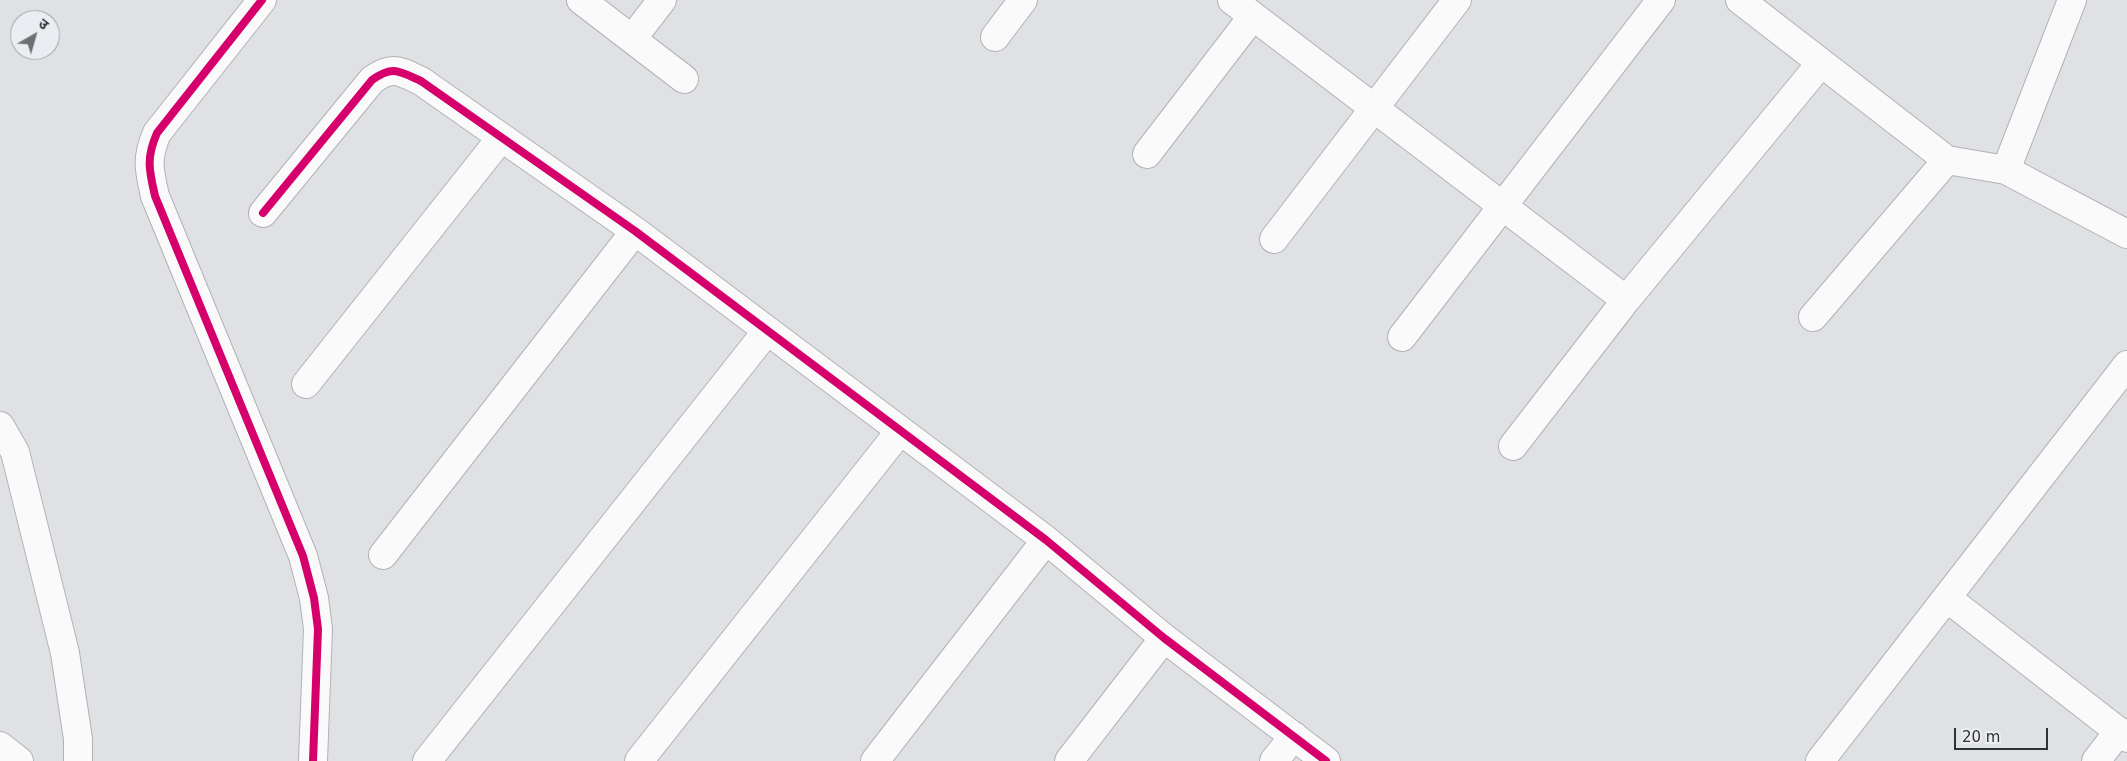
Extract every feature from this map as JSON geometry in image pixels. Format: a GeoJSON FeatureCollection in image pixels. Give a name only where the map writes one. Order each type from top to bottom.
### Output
{"type":"FeatureCollection","features":[{"type":"Feature","properties":{"kind":"street"},"geometry":{"type":"LineString","coordinates":[[262,0],[156,133],[150,150],[148,167],[156,196],[305,564],[314,598],[318,629],[313,761]]}},
{"type":"Feature","properties":{"kind":"street"},"geometry":{"type":"LineString","coordinates":[[581,0],[684,79]]}},
{"type":"Feature","properties":{"kind":"street"},"geometry":{"type":"LineString","coordinates":[[632,39],[662,0]]}},
{"type":"Feature","properties":{"kind":"street"},"geometry":{"type":"LineString","coordinates":[[995,37],[1023,0]]}},
{"type":"Feature","properties":{"kind":"street"},"geometry":{"type":"LineString","coordinates":[[1274,239],[1458,0]]}},
{"type":"Feature","properties":{"kind":"street"},"geometry":{"type":"LineString","coordinates":[[1402,337],[1661,0]]}},
{"type":"Feature","properties":{"kind":"street"},"geometry":{"type":"LineString","coordinates":[[1740,0],[1947,160],[2006,170],[2127,234]]}},
{"type":"Feature","properties":{"kind":"street"},"geometry":{"type":"LineString","coordinates":[[2006,170],[2072,0]]}},
{"type":"Feature","properties":{"kind":"street"},"geometry":{"type":"LineString","coordinates":[[1147,154],[1242,8],[1626,300]]}},
{"type":"Feature","properties":{"kind":"street"},"geometry":{"type":"LineString","coordinates":[[1513,446],[1626,300],[1821,63]]}},
{"type":"Feature","properties":{"kind":"street"},"geometry":{"type":"LineString","coordinates":[[264,213],[372,80],[385,71],[400,71],[421,81],[634,231],[900,430],[1046,540],[1164,638],[1326,761]]}},
{"type":"Feature","properties":{"kind":"street"},"geometry":{"type":"LineString","coordinates":[[306,384],[501,138]]}},
{"type":"Feature","properties":{"kind":"street"},"geometry":{"type":"LineString","coordinates":[[1813,317],[1947,160]]}},
{"type":"Feature","properties":{"kind":"street"},"geometry":{"type":"LineString","coordinates":[[383,556],[634,231]]}},
{"type":"Feature","properties":{"kind":"street"},"geometry":{"type":"LineString","coordinates":[[427,761],[767,331]]}},
{"type":"Feature","properties":{"kind":"street"},"geometry":{"type":"LineString","coordinates":[[1820,761],[2127,365]]}},
{"type":"Feature","properties":{"kind":"street"},"geometry":{"type":"LineString","coordinates":[[0,426],[15,452],[65,653],[78,739],[78,761]]}},
{"type":"Feature","properties":{"kind":"street"},"geometry":{"type":"LineString","coordinates":[[639,761],[900,430]]}},
{"type":"Feature","properties":{"kind":"street"},"geometry":{"type":"LineString","coordinates":[[875,761],[1046,540]]}},
{"type":"Feature","properties":{"kind":"street"},"geometry":{"type":"LineString","coordinates":[[1947,598],[2123,735],[2096,761]]}},
{"type":"Feature","properties":{"kind":"street"},"geometry":{"type":"LineString","coordinates":[[1069,761],[1164,638]]}},
{"type":"Feature","properties":{"kind":"street"},"geometry":{"type":"LineString","coordinates":[[1274,761],[1294,736]]}},
{"type":"Feature","properties":{"kind":"street"},"geometry":{"type":"LineString","coordinates":[[0,746],[19,761]]}},
{"type":"Feature","properties":{"kind":"cycle path"},"geometry":{"type":"LineString","coordinates":[[262,0],[157,133],[151,150],[150,171],[155,196],[303,556],[314,598],[318,629],[313,761]]}},
{"type":"Feature","properties":{"kind":"cycle path"},"geometry":{"type":"LineString","coordinates":[[263,213],[372,80],[385,72],[396,71],[421,81],[635,231],[1046,540],[1164,638],[1326,761]]}}]}
